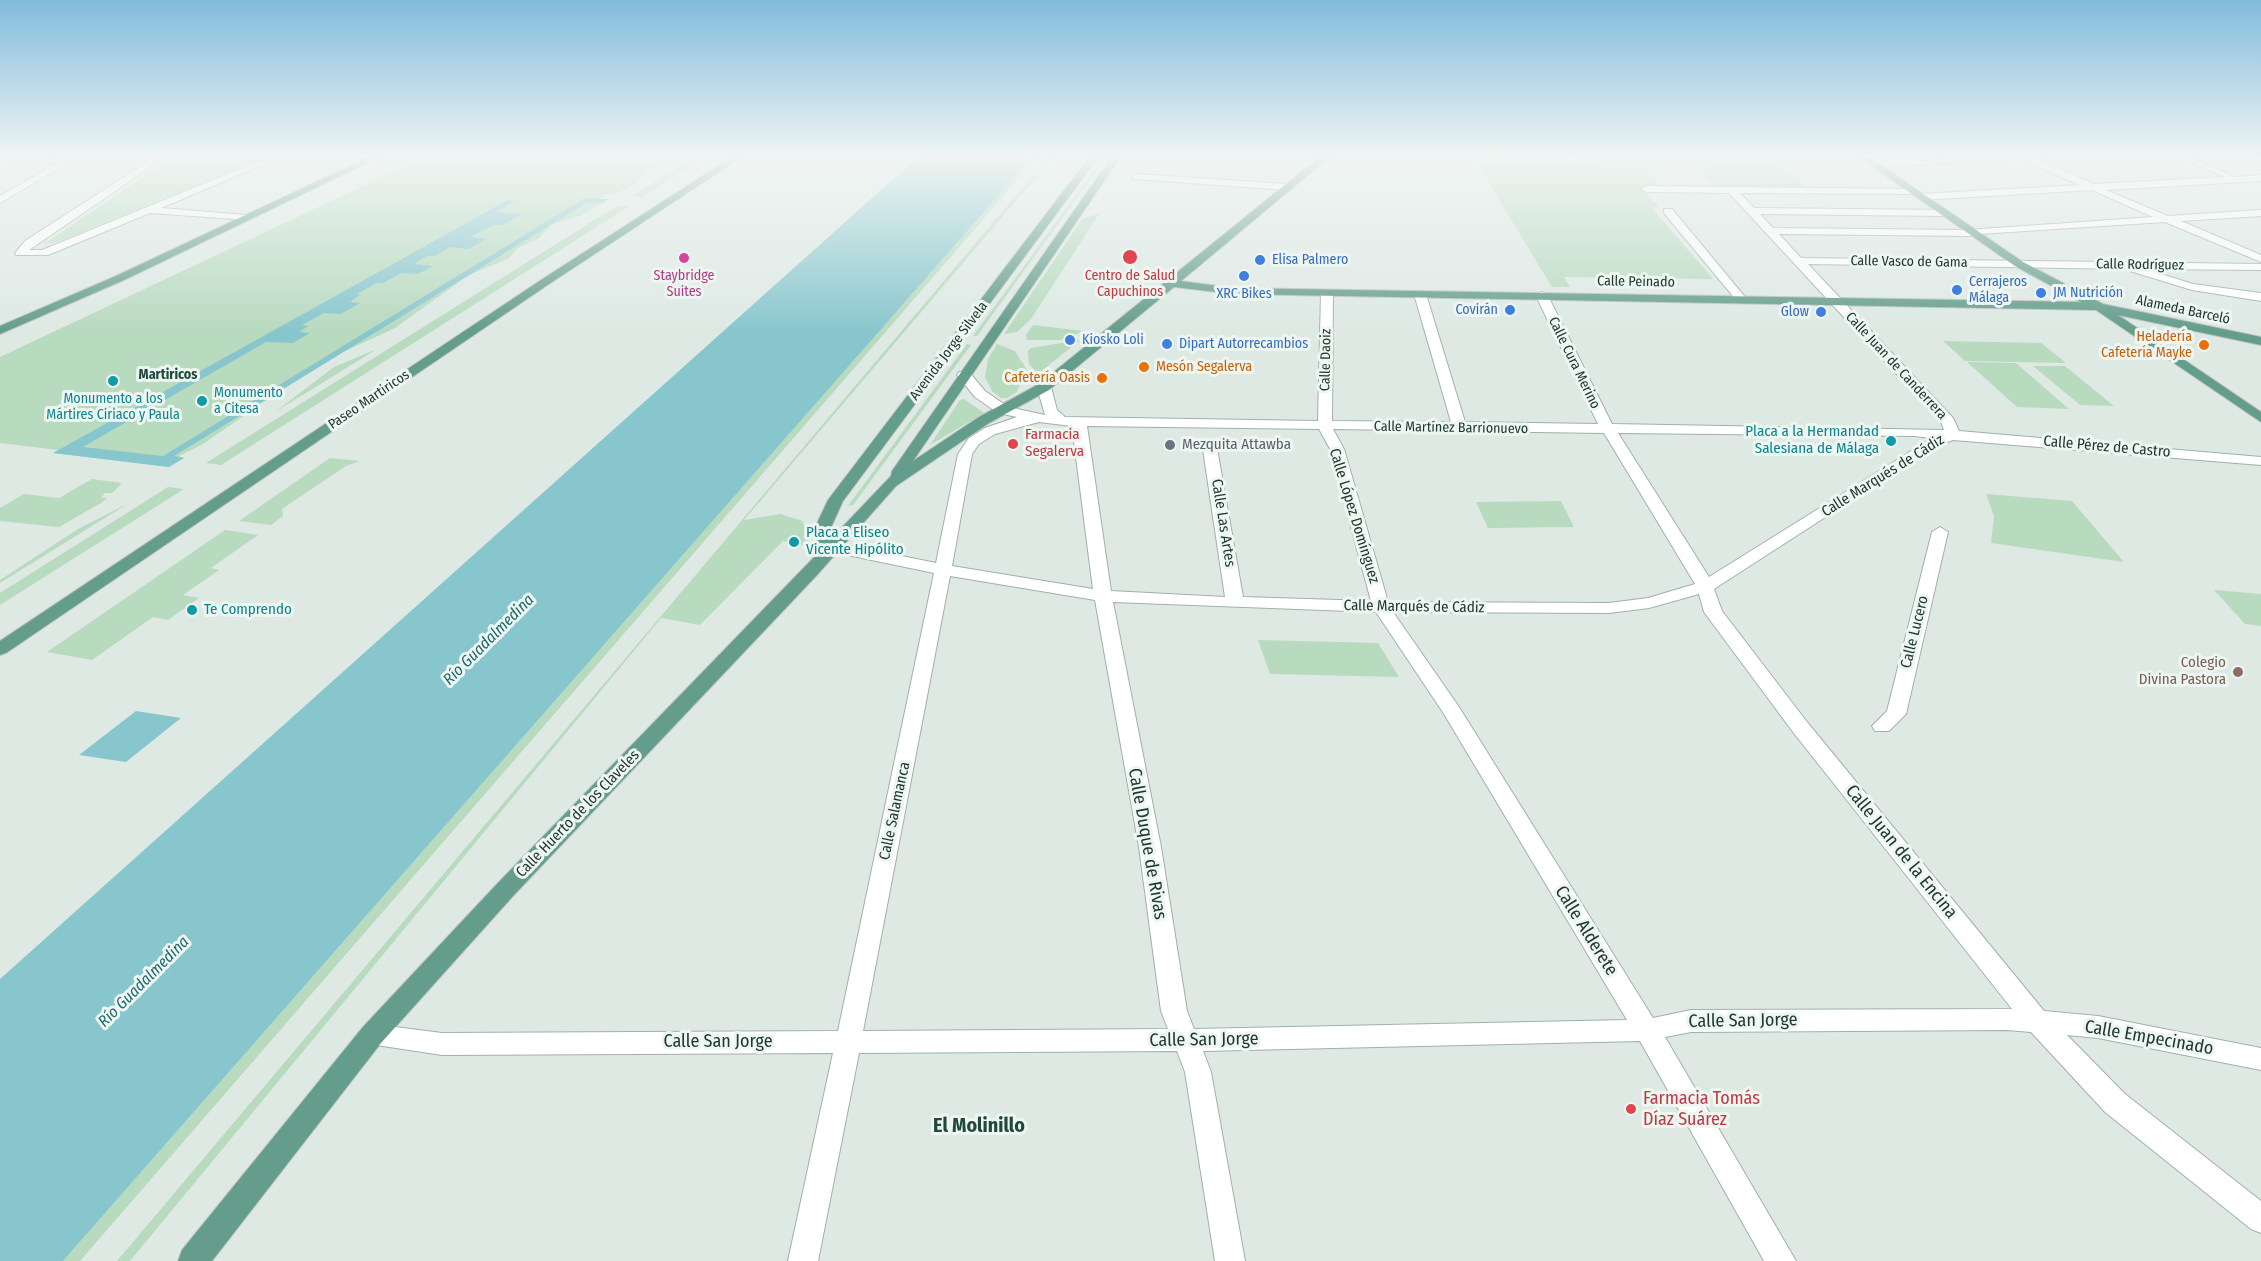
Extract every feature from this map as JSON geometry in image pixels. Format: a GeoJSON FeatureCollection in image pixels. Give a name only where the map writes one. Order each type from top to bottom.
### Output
{"type":"FeatureCollection","features":[{"type":"Feature","properties":{"kind":"main road"},"geometry":{"type":"LineString","coordinates":[[0,330],[17,315],[71,287],[159,251],[201,239],[255,214]]}},
{"type":"Feature","properties":{"kind":"main road","name":"Paseo Martiricos"},"geometry":{"type":"LineString","coordinates":[[0,650],[535,289],[651,214]]}},
{"type":"Feature","properties":{"kind":"main road","name":"Avenida Jorge Silvela"},"geometry":{"type":"LineString","coordinates":[[833,548],[820,534],[836,500],[1051,214]]}},
{"type":"Feature","properties":{"kind":"main road","name":"Avenida Jorge Silvela"},"geometry":{"type":"LineString","coordinates":[[891,483],[1077,214]]}},
{"type":"Feature","properties":{"kind":"main road","name":"Calle Huerto de los Claveles"},"geometry":{"type":"LineString","coordinates":[[194,1261],[372,1035],[505,890],[833,548],[891,483],[1003,410],[1044,387],[1255,214]]}},
{"type":"Feature","properties":{"kind":"main road"},"geometry":{"type":"LineString","coordinates":[[1945,214],[2019,264],[2099,307],[2261,418]]}},
{"type":"Feature","properties":{"kind":"main road"},"geometry":{"type":"LineString","coordinates":[[0,330],[46,317],[136,283],[189,251],[201,239]]}},
{"type":"Feature","properties":{"kind":"main road","name":"Calle Peinado"},"geometry":{"type":"LineString","coordinates":[[1173,283],[1233,291],[1835,300],[2099,307]]}},
{"type":"Feature","properties":{"kind":"main road","name":"Alameda Barceló"},"geometry":{"type":"LineString","coordinates":[[2099,307],[2261,341]]}},
{"type":"Feature","properties":{"kind":"street"},"geometry":{"type":"LineString","coordinates":[[74,214],[29,243],[20,253],[44,253],[140,214]]}},
{"type":"Feature","properties":{"kind":"street"},"geometry":{"type":"LineString","coordinates":[[196,214],[246,218]]}},
{"type":"Feature","properties":{"kind":"street"},"geometry":{"type":"LineString","coordinates":[[1670,214],[1741,299]]}},
{"type":"Feature","properties":{"kind":"street","name":"Calle Juan de Canderrera"},"geometry":{"type":"LineString","coordinates":[[1755,214],[1948,421],[1953,434]]}},
{"type":"Feature","properties":{"kind":"street"},"geometry":{"type":"LineString","coordinates":[[2155,214],[2261,259]]}},
{"type":"Feature","properties":{"kind":"street"},"geometry":{"type":"LineString","coordinates":[[1770,231],[1973,232],[2248,214]]}},
{"type":"Feature","properties":{"kind":"street","name":"Calle Vasco de Gama"},"geometry":{"type":"LineString","coordinates":[[1799,261],[2019,264]]}},
{"type":"Feature","properties":{"kind":"street","name":"Calle Rodríguez"},"geometry":{"type":"LineString","coordinates":[[2019,264],[2261,267]]}},
{"type":"Feature","properties":{"kind":"street"},"geometry":{"type":"LineString","coordinates":[[2125,265],[2160,279],[2192,287],[2261,297]]}},
{"type":"Feature","properties":{"kind":"street","name":"Calle Daoiz"},"geometry":{"type":"LineString","coordinates":[[1325,427],[1327,293]]}},
{"type":"Feature","properties":{"kind":"street"},"geometry":{"type":"LineString","coordinates":[[1420,294],[1460,428]]}},
{"type":"Feature","properties":{"kind":"street","name":"Calle Cura Merino"},"geometry":{"type":"LineString","coordinates":[[1542,296],[1609,429]]}},
{"type":"Feature","properties":{"kind":"street","name":"Calle Martínez Barrionuevo"},"geometry":{"type":"LineString","coordinates":[[964,375],[980,394],[1003,410],[1064,421],[1325,427],[1953,434]]}},
{"type":"Feature","properties":{"kind":"street"},"geometry":{"type":"LineString","coordinates":[[1044,387],[1050,412],[1064,421]]}},
{"type":"Feature","properties":{"kind":"street","name":"Calle Salamanca"},"geometry":{"type":"LineString","coordinates":[[803,1261],[965,454],[974,441],[990,431],[1019,421],[1064,421]]}},
{"type":"Feature","properties":{"kind":"street","name":"Calle Duque de Rivas"},"geometry":{"type":"LineString","coordinates":[[1064,421],[1103,596],[1150,847],[1174,1011],[1198,1072],[1230,1261]]}},
{"type":"Feature","properties":{"kind":"street","name":"Calle López Domínguez"},"geometry":{"type":"LineString","coordinates":[[1325,427],[1337,449],[1381,607]]}},
{"type":"Feature","properties":{"kind":"street","name":"Calle Juan de la Encina"},"geometry":{"type":"LineString","coordinates":[[1609,429],[1705,587],[1713,612],[1800,727],[2036,1020],[2115,1103],[2261,1219]]}},
{"type":"Feature","properties":{"kind":"street","name":"Calle Marqués de Cádiz"},"geometry":{"type":"LineString","coordinates":[[833,548],[943,570],[1103,596],[1381,607],[1608,608],[1649,603],[1705,587],[1929,444],[1953,434]]}},
{"type":"Feature","properties":{"kind":"street","name":"Calle Pérez de Castro"},"geometry":{"type":"LineString","coordinates":[[1953,434],[2261,461]]}},
{"type":"Feature","properties":{"kind":"street","name":"Calle Las Artes"},"geometry":{"type":"LineString","coordinates":[[1209,443],[1235,603]]}},
{"type":"Feature","properties":{"kind":"street","name":"Calle Lucero"},"geometry":{"type":"LineString","coordinates":[[1881,726],[1896,714],[1940,532]]}},
{"type":"Feature","properties":{"kind":"street","name":"Calle Alderete"},"geometry":{"type":"LineString","coordinates":[[1381,607],[1452,712],[1647,1030],[1781,1261]]}},
{"type":"Feature","properties":{"kind":"street","name":"Calle San Jorge"},"geometry":{"type":"LineString","coordinates":[[372,1035],[442,1044],[1185,1040],[1647,1030],[1691,1021],[2036,1020]]}},
{"type":"Feature","properties":{"kind":"street","name":"Calle Empecinado"},"geometry":{"type":"LineString","coordinates":[[2036,1020],[2098,1027],[2261,1059]]}},
{"type":"Feature","properties":{"kind":"green space"},"geometry":{"type":"Polygon","coordinates":[[[89,214],[126,214],[57,242],[44,244],[89,214]]]}},
{"type":"Feature","properties":{"kind":"green space"},"geometry":{"type":"Polygon","coordinates":[[[304,214],[584,214],[552,224],[538,239],[518,248],[508,259],[469,275],[395,328],[343,352],[278,392],[203,444],[179,456],[184,458],[169,467],[53,453],[58,450],[0,443],[0,357],[304,214]]]}},
{"type":"Feature","properties":{"kind":"green space"},"geometry":{"type":"Polygon","coordinates":[[[604,214],[617,214],[221,465],[206,463],[604,214]]]}},
{"type":"Feature","properties":{"kind":"green space"},"geometry":{"type":"Polygon","coordinates":[[[982,214],[988,214],[80,1261],[63,1261],[982,214]]]}},
{"type":"Feature","properties":{"kind":"green space"},"geometry":{"type":"Polygon","coordinates":[[[1000,214],[1005,214],[744,520],[780,514],[803,521],[808,540],[803,545],[783,541],[700,625],[661,618],[130,1261],[117,1261],[1000,214]]]}},
{"type":"Feature","properties":{"kind":"green space"},"geometry":{"type":"Polygon","coordinates":[[[1062,214],[1065,214],[977,336],[973,336],[1062,214]]]}},
{"type":"Feature","properties":{"kind":"green space"},"geometry":{"type":"Polygon","coordinates":[[[1099,214],[1031,319],[1017,332],[1004,334],[1083,218],[1099,214]]]}},
{"type":"Feature","properties":{"kind":"green space"},"geometry":{"type":"Polygon","coordinates":[[[1508,214],[1657,214],[1713,279],[1564,277],[1570,287],[1552,287],[1508,214]]]}},
{"type":"Feature","properties":{"kind":"green space"},"geometry":{"type":"Polygon","coordinates":[[[1033,325],[1084,331],[1060,340],[1027,340],[1026,335],[1033,325]]]}},
{"type":"Feature","properties":{"kind":"green space"},"geometry":{"type":"Polygon","coordinates":[[[1080,340],[1038,374],[1029,364],[1028,351],[1031,348],[1080,340]]]}},
{"type":"Feature","properties":{"kind":"green space"},"geometry":{"type":"Polygon","coordinates":[[[1943,341],[2041,343],[2066,363],[1965,361],[1943,341]]]}},
{"type":"Feature","properties":{"kind":"green space"},"geometry":{"type":"Polygon","coordinates":[[[967,344],[971,345],[853,505],[848,506],[967,344]]]}},
{"type":"Feature","properties":{"kind":"green space"},"geometry":{"type":"Polygon","coordinates":[[[997,344],[1015,351],[1032,378],[1019,386],[1017,392],[1007,398],[1001,398],[992,391],[985,377],[988,359],[997,344]]]}},
{"type":"Feature","properties":{"kind":"green space"},"geometry":{"type":"Polygon","coordinates":[[[377,349],[275,412],[334,367],[377,349]]]}},
{"type":"Feature","properties":{"kind":"green space"},"geometry":{"type":"Polygon","coordinates":[[[1967,362],[2016,363],[2069,409],[2017,407],[1967,362]]]}},
{"type":"Feature","properties":{"kind":"green space"},"geometry":{"type":"Polygon","coordinates":[[[2033,366],[2065,366],[2114,406],[2080,405],[2033,366]]]}},
{"type":"Feature","properties":{"kind":"green space"},"geometry":{"type":"Polygon","coordinates":[[[964,399],[984,413],[930,445],[960,400],[964,399]]]}},
{"type":"Feature","properties":{"kind":"green space"},"geometry":{"type":"Polygon","coordinates":[[[330,458],[360,461],[346,466],[282,509],[283,516],[271,525],[239,521],[330,458]]]}},
{"type":"Feature","properties":{"kind":"green space"},"geometry":{"type":"Polygon","coordinates":[[[92,479],[122,483],[112,493],[105,493],[101,498],[107,498],[101,503],[59,527],[0,521],[0,508],[24,494],[59,498],[92,479]]]}},
{"type":"Feature","properties":{"kind":"green space"},"geometry":{"type":"Polygon","coordinates":[[[168,487],[184,489],[0,605],[0,593],[168,487]]]}},
{"type":"Feature","properties":{"kind":"green space"},"geometry":{"type":"Polygon","coordinates":[[[1986,494],[2072,501],[2124,562],[1991,543],[1994,516],[1986,494]]]}},
{"type":"Feature","properties":{"kind":"green space"},"geometry":{"type":"Polygon","coordinates":[[[1561,501],[1574,527],[1488,528],[1476,502],[1561,501]]]}},
{"type":"Feature","properties":{"kind":"green space"},"geometry":{"type":"Polygon","coordinates":[[[129,503],[0,583],[0,580],[78,529],[129,503]]]}},
{"type":"Feature","properties":{"kind":"green space"},"geometry":{"type":"Polygon","coordinates":[[[225,530],[258,535],[211,568],[219,570],[183,595],[199,598],[168,620],[153,617],[92,660],[47,652],[225,530]]]}},
{"type":"Feature","properties":{"kind":"green space"},"geometry":{"type":"Polygon","coordinates":[[[2214,590],[2261,594],[2261,626],[2245,624],[2214,590]]]}},
{"type":"Feature","properties":{"kind":"green space"},"geometry":{"type":"Polygon","coordinates":[[[1258,640],[1378,643],[1399,677],[1270,674],[1258,640]]]}},
{"type":"Feature","properties":{"kind":"water"},"geometry":{"type":"Polygon","coordinates":[[[483,214],[522,214],[502,225],[494,225],[470,237],[486,239],[468,249],[450,247],[435,256],[427,256],[414,264],[433,266],[418,274],[401,273],[383,283],[376,283],[357,294],[360,295],[350,302],[360,303],[341,314],[324,313],[302,325],[308,326],[299,332],[310,333],[293,343],[266,342],[83,447],[163,456],[559,214],[569,214],[174,456],[184,458],[169,467],[53,453],[483,214]]]}},
{"type":"Feature","properties":{"kind":"water","name":"Río Guadalmedina"},"geometry":{"type":"Polygon","coordinates":[[[854,214],[982,214],[63,1261],[0,1261],[0,979],[854,214]]]}},
{"type":"Feature","properties":{"kind":"water"},"geometry":{"type":"Polygon","coordinates":[[[136,711],[181,718],[126,762],[79,755],[136,711]]]}},
{"type":"Feature","properties":{"kind":"place","name":"Centro de Salud Capuchinos"},"geometry":{"type":"Point","coordinates":[1130,257]}},
{"type":"Feature","properties":{"kind":"place","name":"Staybridge Suites"},"geometry":{"type":"Point","coordinates":[684,258]}},
{"type":"Feature","properties":{"kind":"place","name":"Elisa Palmero"},"geometry":{"type":"Point","coordinates":[1260,260]}},
{"type":"Feature","properties":{"kind":"place","name":"XRC Bikes"},"geometry":{"type":"Point","coordinates":[1244,276]}},
{"type":"Feature","properties":{"kind":"place","name":"Cerrajeros Málaga"},"geometry":{"type":"Point","coordinates":[1957,290]}},
{"type":"Feature","properties":{"kind":"place","name":"JM Nutrición"},"geometry":{"type":"Point","coordinates":[2041,293]}},
{"type":"Feature","properties":{"kind":"place","name":"Covirán"},"geometry":{"type":"Point","coordinates":[1510,310]}},
{"type":"Feature","properties":{"kind":"place","name":"Glow"},"geometry":{"type":"Point","coordinates":[1821,312]}},
{"type":"Feature","properties":{"kind":"place","name":"Kiosko Loli"},"geometry":{"type":"Point","coordinates":[1070,340]}},
{"type":"Feature","properties":{"kind":"place","name":"Dipart Autorrecambios"},"geometry":{"type":"Point","coordinates":[1167,344]}},
{"type":"Feature","properties":{"kind":"place","name":"Heladería Cafetería Mayke"},"geometry":{"type":"Point","coordinates":[2204,345]}},
{"type":"Feature","properties":{"kind":"place","name":"Mesón Segalerva"},"geometry":{"type":"Point","coordinates":[1144,367]}},
{"type":"Feature","properties":{"kind":"place","name":"Cafetería Oasis"},"geometry":{"type":"Point","coordinates":[1102,378]}},
{"type":"Feature","properties":{"kind":"place","name":"Monumento a los Mártires Ciriaco y Paula"},"geometry":{"type":"Point","coordinates":[113,381]}},
{"type":"Feature","properties":{"kind":"place","name":"Monumento a Citesa"},"geometry":{"type":"Point","coordinates":[202,401]}},
{"type":"Feature","properties":{"kind":"place","name":"Placa a la Hermandad Salesiana de Málaga"},"geometry":{"type":"Point","coordinates":[1891,441]}},
{"type":"Feature","properties":{"kind":"place","name":"Farmacia Segalerva"},"geometry":{"type":"Point","coordinates":[1013,444]}},
{"type":"Feature","properties":{"kind":"place","name":"Mezquita Attawba"},"geometry":{"type":"Point","coordinates":[1170,445]}},
{"type":"Feature","properties":{"kind":"place","name":"Placa a Eliseo Vicente Hipólito"},"geometry":{"type":"Point","coordinates":[794,542]}},
{"type":"Feature","properties":{"kind":"place","name":"Te Comprendo"},"geometry":{"type":"Point","coordinates":[192,610]}},
{"type":"Feature","properties":{"kind":"place","name":"Colegio Divina Pastora"},"geometry":{"type":"Point","coordinates":[2238,672]}},
{"type":"Feature","properties":{"kind":"place","name":"Farmacia Tomás Díaz Suárez"},"geometry":{"type":"Point","coordinates":[1631,1109]}},
{"type":"Feature","properties":{"kind":"district","name":"Martiricos"},"geometry":{"type":"Point","coordinates":[168,375]}},
{"type":"Feature","properties":{"kind":"district","name":"El Molinillo"},"geometry":{"type":"Point","coordinates":[979,1126]}}]}
